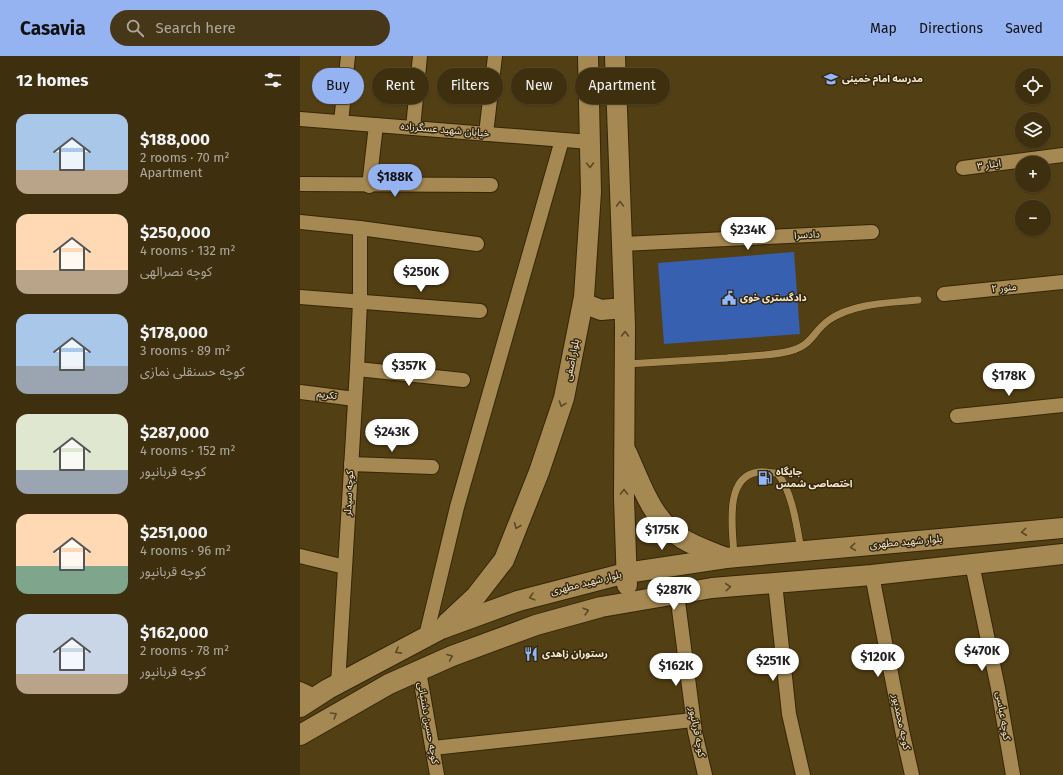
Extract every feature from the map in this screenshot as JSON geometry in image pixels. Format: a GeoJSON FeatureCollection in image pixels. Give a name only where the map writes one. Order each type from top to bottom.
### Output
{"type":"FeatureCollection","features":[{"type":"Feature","properties":{"kind":"main road","name":"بلوار آصفی"},"geometry":{"type":"LineString","coordinates":[[434,632],[476,596],[504,560],[539,472],[564,398],[583,303],[591,192],[588,56]]}},
{"type":"Feature","properties":{"kind":"main road"},"geometry":{"type":"LineString","coordinates":[[615,56],[624,308],[624,447],[626,573],[628,602]]}},
{"type":"Feature","properties":{"kind":"main road"},"geometry":{"type":"LineString","coordinates":[[583,303],[601,310],[624,308]]}},
{"type":"Feature","properties":{"kind":"main road"},"geometry":{"type":"LineString","coordinates":[[624,447],[646,496],[660,519],[683,539],[730,558]]}},
{"type":"Feature","properties":{"kind":"main road","name":"بلوار شهید مطهری"},"geometry":{"type":"LineString","coordinates":[[300,707],[309,693],[338,684],[434,632],[518,601],[626,573],[730,558],[1063,528]]}},
{"type":"Feature","properties":{"kind":"main road"},"geometry":{"type":"LineString","coordinates":[[300,735],[388,684],[536,625],[601,607],[712,588],[872,575],[1063,554]]}},
{"type":"Feature","properties":{"kind":"street"},"geometry":{"type":"LineString","coordinates":[[341,122],[348,56]]}},
{"type":"Feature","properties":{"kind":"street"},"geometry":{"type":"LineString","coordinates":[[413,128],[420,56]]}},
{"type":"Feature","properties":{"kind":"street"},"geometry":{"type":"LineString","coordinates":[[486,134],[495,56]]}},
{"type":"Feature","properties":{"kind":"street","name":"خیابان شهید عسگرزاده"},"geometry":{"type":"LineString","coordinates":[[300,119],[590,142]]}},
{"type":"Feature","properties":{"kind":"street"},"geometry":{"type":"LineString","coordinates":[[369,186],[376,125]]}},
{"type":"Feature","properties":{"kind":"street"},"geometry":{"type":"LineString","coordinates":[[434,632],[457,507],[562,140]]}},
{"type":"Feature","properties":{"kind":"street","name":"ایثار ۳"},"geometry":{"type":"LineString","coordinates":[[963,168],[1063,155]]}},
{"type":"Feature","properties":{"kind":"street"},"geometry":{"type":"LineString","coordinates":[[300,184],[369,186],[491,185]]}},
{"type":"Feature","properties":{"kind":"street"},"geometry":{"type":"LineString","coordinates":[[300,222],[360,228],[477,244]]}},
{"type":"Feature","properties":{"kind":"street","name":"کوچه سیدلر"},"geometry":{"type":"LineString","coordinates":[[338,684],[357,369],[360,301],[360,228]]}},
{"type":"Feature","properties":{"kind":"street","name":"دادسرا"},"geometry":{"type":"LineString","coordinates":[[622,244],[872,232]]}},
{"type":"Feature","properties":{"kind":"street","name":"منور ۲"},"geometry":{"type":"LineString","coordinates":[[944,294],[1063,282]]}},
{"type":"Feature","properties":{"kind":"street"},"geometry":{"type":"LineString","coordinates":[[300,297],[480,311]]}},
{"type":"Feature","properties":{"kind":"street"},"geometry":{"type":"LineString","coordinates":[[357,369],[463,380]]}},
{"type":"Feature","properties":{"kind":"street","name":"تکریم"},"geometry":{"type":"LineString","coordinates":[[300,392],[355,398]]}},
{"type":"Feature","properties":{"kind":"street"},"geometry":{"type":"LineString","coordinates":[[957,416],[1063,405]]}},
{"type":"Feature","properties":{"kind":"street"},"geometry":{"type":"LineString","coordinates":[[351,464],[432,467]]}},
{"type":"Feature","properties":{"kind":"street"},"geometry":{"type":"LineString","coordinates":[[300,556],[345,566]]}},
{"type":"Feature","properties":{"kind":"street","name":"کوچه عباسی"},"geometry":{"type":"LineString","coordinates":[[972,564],[998,688],[1013,775]]}},
{"type":"Feature","properties":{"kind":"street","name":"کوچه محمدپور"},"geometry":{"type":"LineString","coordinates":[[872,575],[902,735],[912,775]]}},
{"type":"Feature","properties":{"kind":"street"},"geometry":{"type":"LineString","coordinates":[[775,583],[789,714],[803,775]]}},
{"type":"Feature","properties":{"kind":"street","name":"کوچه قربانپور"},"geometry":{"type":"LineString","coordinates":[[677,594],[693,720],[706,775]]}},
{"type":"Feature","properties":{"kind":"street","name":"کوچه حسین دشتبانی"},"geometry":{"type":"LineString","coordinates":[[419,671],[437,775]]}},
{"type":"Feature","properties":{"kind":"street"},"geometry":{"type":"LineString","coordinates":[[433,748],[693,720]]}},
{"type":"Feature","properties":{"kind":"lane"},"geometry":{"type":"LineString","coordinates":[[624,365],[763,355],[790,351],[806,345],[815,333],[830,319],[851,310],[877,304],[918,300]]}},
{"type":"Feature","properties":{"kind":"lane"},"geometry":{"type":"LineString","coordinates":[[730,558],[734,494],[743,480],[757,472],[777,473],[783,480],[796,527],[801,552]]}},
{"type":"Feature","properties":{"kind":"building","name":"دادگستری خوی"},"geometry":{"type":"Polygon","coordinates":[[[794,252],[800,334],[664,344],[658,263],[794,252]]]}},
{"type":"Feature","properties":{"kind":"place","name":"مدرسه امام خمینی"},"geometry":{"type":"Point","coordinates":[831,79]}},
{"type":"Feature","properties":{"kind":"place","name":"دادگستری خوی"},"geometry":{"type":"Point","coordinates":[729,298]}},
{"type":"Feature","properties":{"kind":"place","name":"جایگاه اختصاصی شمس"},"geometry":{"type":"Point","coordinates":[765,478]}},
{"type":"Feature","properties":{"kind":"place","name":"رستوران زاهدی"},"geometry":{"type":"Point","coordinates":[531,654]}}]}
